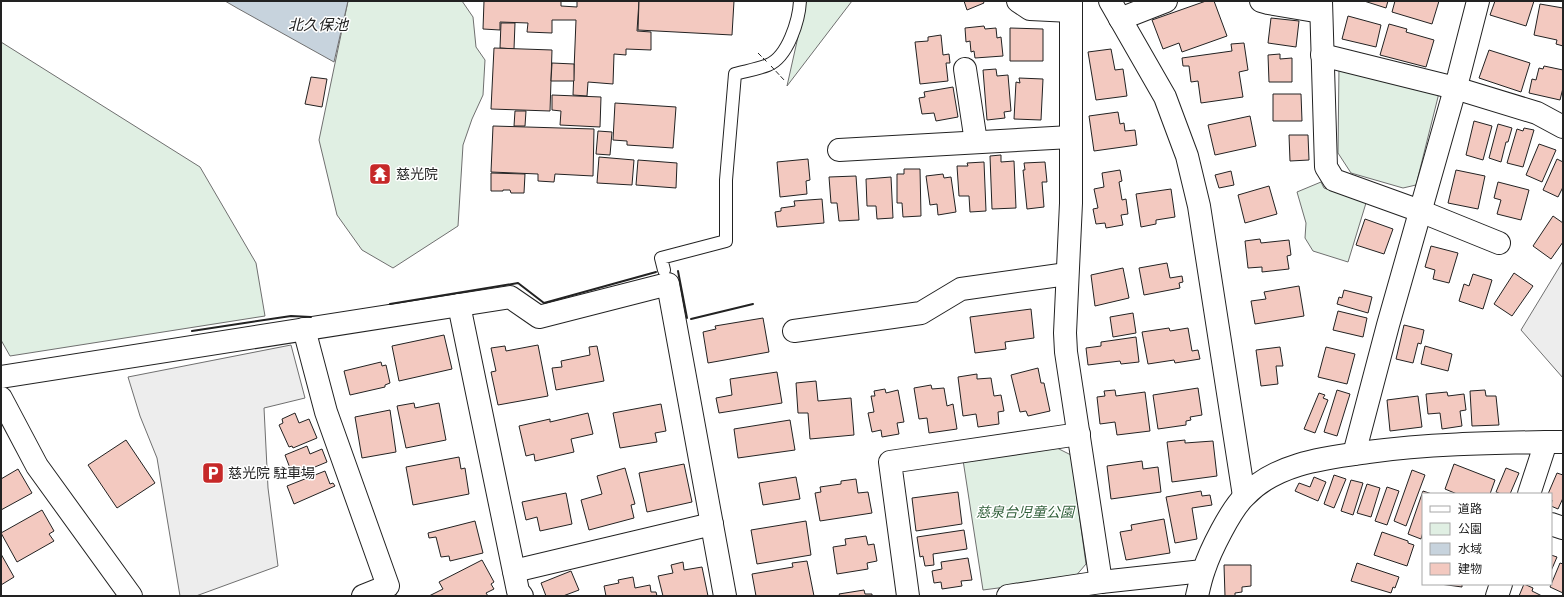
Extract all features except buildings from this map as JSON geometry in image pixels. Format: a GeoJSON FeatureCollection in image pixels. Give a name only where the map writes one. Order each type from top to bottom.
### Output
{"type":"FeatureCollection","features":[{"type":"Feature","properties":{"kind":"street"},"geometry":{"type":"LineString","coordinates":[[1018,1],[1030,9],[1071,6],[1071,203],[1065,333],[1066,352],[1080,434],[1101,582]]}},
{"type":"Feature","properties":{"kind":"street"},"geometry":{"type":"LineString","coordinates":[[1166,1],[1115,10],[1165,97],[1187,156],[1199,206],[1244,496]]}},
{"type":"Feature","properties":{"kind":"street"},"geometry":{"type":"LineString","coordinates":[[1261,1],[1268,4],[1321,6],[1326,167],[1334,180],[1420,211],[1499,243]]}},
{"type":"Feature","properties":{"kind":"street"},"geometry":{"type":"LineString","coordinates":[[1354,454],[1395,298],[1455,88],[1478,1]]}},
{"type":"Feature","properties":{"kind":"street"},"geometry":{"type":"LineString","coordinates":[[1322,55],[1455,88],[1537,113],[1563,127]]}},
{"type":"Feature","properties":{"kind":"street"},"geometry":{"type":"LineString","coordinates":[[965,69],[976,142]]}},
{"type":"Feature","properties":{"kind":"street"},"geometry":{"type":"LineString","coordinates":[[838,150],[1071,137]]}},
{"type":"Feature","properties":{"kind":"street"},"geometry":{"type":"LineString","coordinates":[[794,331],[921,313],[961,289],[1067,274]]}},
{"type":"Feature","properties":{"kind":"street"},"geometry":{"type":"LineString","coordinates":[[1,377],[186,356],[304,329],[510,297],[539,317],[666,277],[724,596]]}},
{"type":"Feature","properties":{"kind":"street"},"geometry":{"type":"LineString","coordinates":[[458,305],[518,591],[522,596]]}},
{"type":"Feature","properties":{"kind":"street"},"geometry":{"type":"LineString","coordinates":[[304,329],[326,412],[388,586],[363,596]]}},
{"type":"Feature","properties":{"kind":"street"},"geometry":{"type":"LineString","coordinates":[[1,398],[37,466],[131,596]]}},
{"type":"Feature","properties":{"kind":"street"},"geometry":{"type":"LineString","coordinates":[[908,596],[890,462],[1080,434]]}},
{"type":"Feature","properties":{"kind":"street"},"geometry":{"type":"LineString","coordinates":[[1197,596],[1203,571],[1224,528],[1244,496],[1260,483],[1277,473],[1297,465],[1321,458],[1395,448],[1466,444],[1554,442],[1529,493]]}},
{"type":"Feature","properties":{"kind":"street"},"geometry":{"type":"LineString","coordinates":[[514,571],[712,524]]}},
{"type":"Feature","properties":{"kind":"street"},"geometry":{"type":"LineString","coordinates":[[1552,524],[1563,528]]}},
{"type":"Feature","properties":{"kind":"street"},"geometry":{"type":"LineString","coordinates":[[1008,596],[1101,582],[1203,571]]}},
{"type":"Feature","properties":{"kind":"street"},"geometry":{"type":"LineString","coordinates":[[1497,596],[1501,585]]}},
{"type":"Feature","properties":{"kind":"lane"},"geometry":{"type":"LineString","coordinates":[[666,277],[661,258],[726,241],[726,180],[736,74],[770,65],[781,55],[796,28],[800,1]]}},
{"type":"Feature","properties":{"kind":"green space"},"geometry":{"type":"Polygon","coordinates":[[[348,1],[462,1],[473,17],[476,47],[485,60],[483,95],[472,119],[463,145],[458,226],[393,268],[362,250],[337,215],[319,140],[348,1]]]}},
{"type":"Feature","properties":{"kind":"green space"},"geometry":{"type":"Polygon","coordinates":[[[806,1],[852,1],[787,86],[806,1]]]}},
{"type":"Feature","properties":{"kind":"green space"},"geometry":{"type":"Polygon","coordinates":[[[1,42],[200,167],[256,263],[265,316],[10,356],[1,340],[1,42]]]}},
{"type":"Feature","properties":{"kind":"green space"},"geometry":{"type":"Polygon","coordinates":[[[1339,66],[1440,89],[1416,185],[1403,188],[1351,173],[1338,153],[1339,66]]]}},
{"type":"Feature","properties":{"kind":"green space"},"geometry":{"type":"Polygon","coordinates":[[[1321,182],[1324,188],[1366,203],[1348,262],[1313,251],[1305,238],[1306,223],[1297,192],[1321,182]]]}},
{"type":"Feature","properties":{"kind":"green space","name":"慈泉台児童公園"},"geometry":{"type":"Polygon","coordinates":[[[1055,447],[1071,455],[1086,564],[1074,578],[983,590],[963,460],[1055,447]]]}},
{"type":"Feature","properties":{"kind":"shaded area"},"geometry":{"type":"Polygon","coordinates":[[[1563,261],[1563,378],[1521,330],[1563,261]]]}},
{"type":"Feature","properties":{"kind":"shaded area","name":"慈光院 駐車場"},"geometry":{"type":"Polygon","coordinates":[[[291,345],[305,398],[264,408],[268,488],[278,566],[196,596],[180,596],[157,458],[140,416],[128,377],[291,345]]]}},
{"type":"Feature","properties":{"kind":"water","name":"北久保池"},"geometry":{"type":"Polygon","coordinates":[[[225,1],[348,1],[334,62],[237,8],[225,1]]]}},
{"type":"Feature","properties":{"kind":"fence"},"geometry":{"type":"LineString","coordinates":[[758,53],[767,62]]}},
{"type":"Feature","properties":{"kind":"fence"},"geometry":{"type":"LineString","coordinates":[[771,66],[785,81]]}},
{"type":"Feature","properties":{"kind":"wall"},"geometry":{"type":"LineString","coordinates":[[678,271],[687,318]]}},
{"type":"Feature","properties":{"kind":"wall"},"geometry":{"type":"LineString","coordinates":[[390,304],[518,283],[544,303],[656,272]]}},
{"type":"Feature","properties":{"kind":"wall"},"geometry":{"type":"LineString","coordinates":[[691,319],[753,304]]}},
{"type":"Feature","properties":{"kind":"wall"},"geometry":{"type":"LineString","coordinates":[[192,331],[291,316],[311,317]]}},
{"type":"Feature","properties":{"kind":"place","name":"慈光院"},"geometry":{"type":"Point","coordinates":[380,174]}},
{"type":"Feature","properties":{"kind":"place","name":"慈光院 駐車場"},"geometry":{"type":"Point","coordinates":[213,473]}}]}
